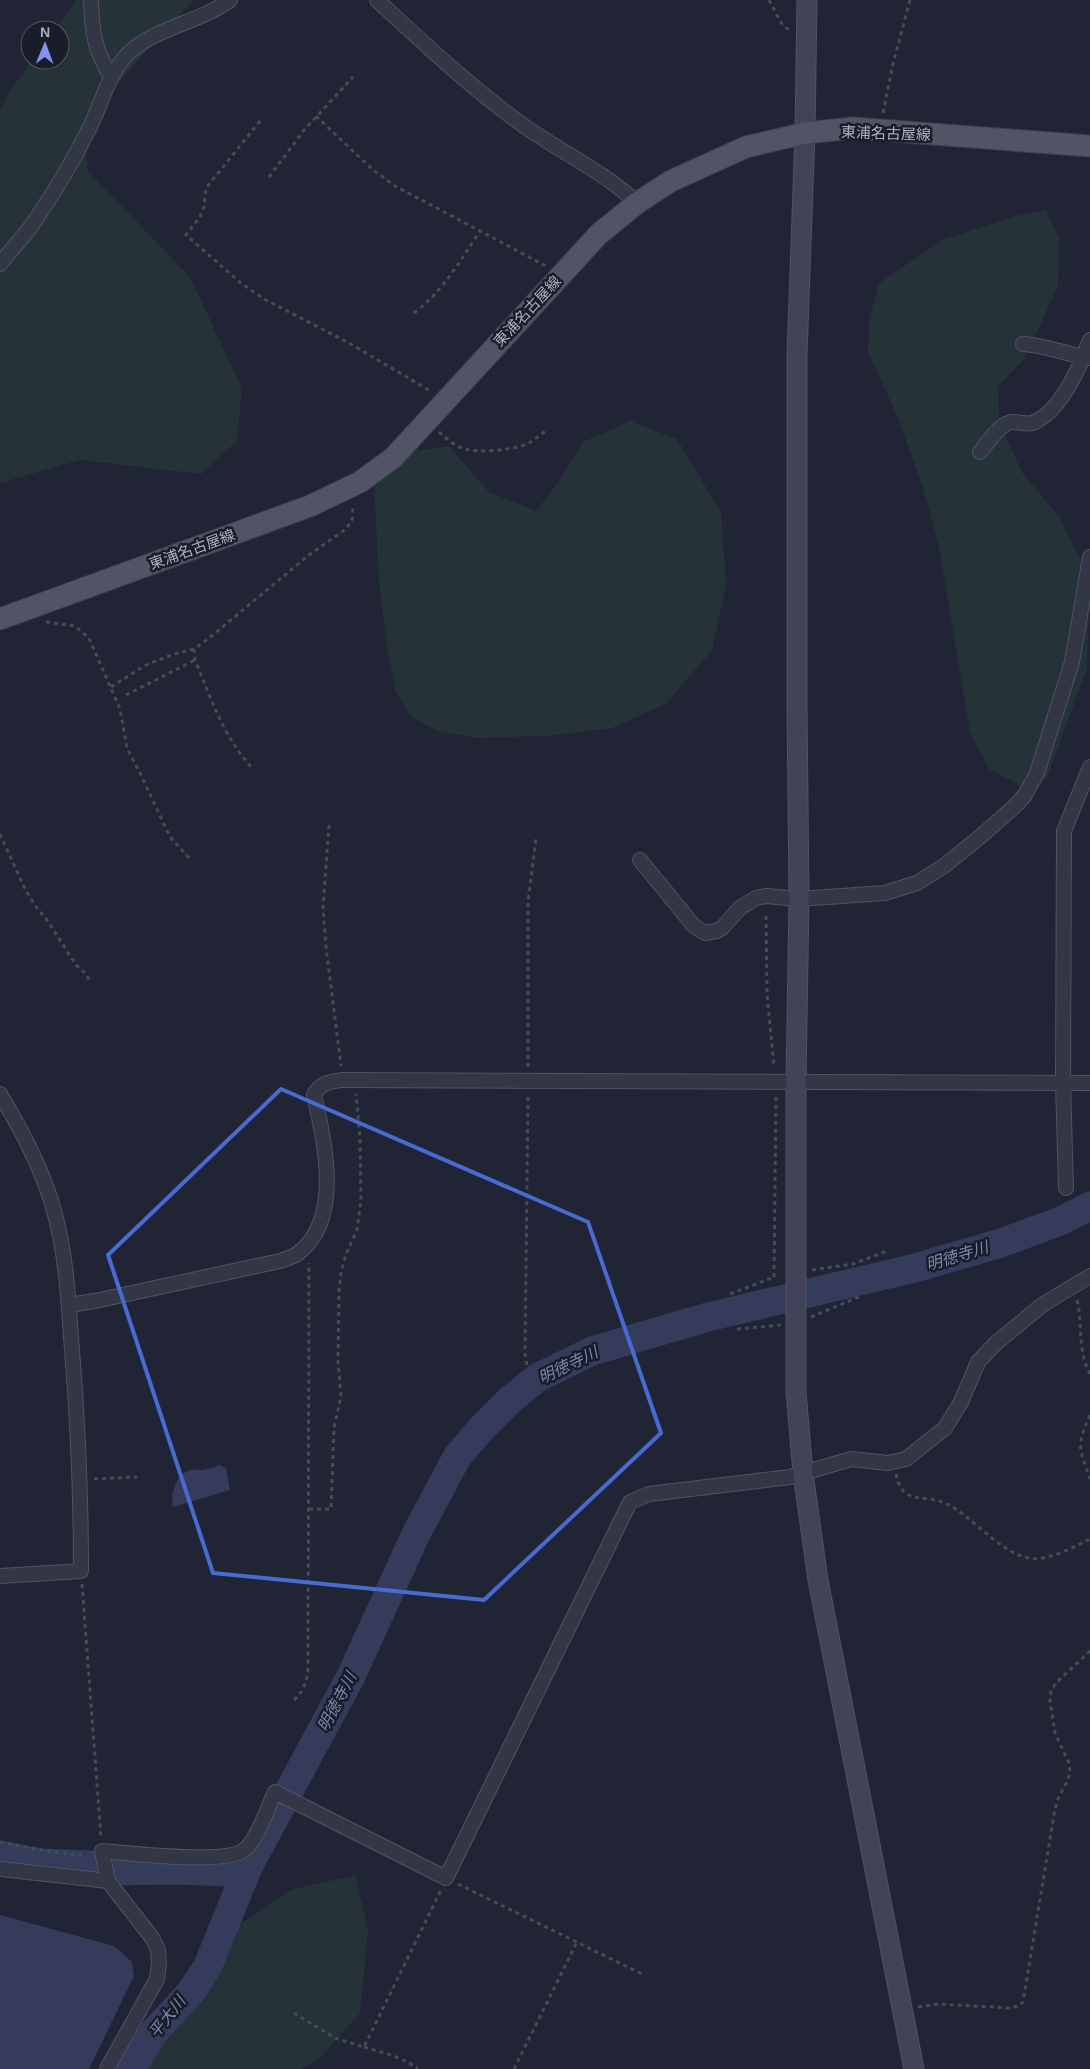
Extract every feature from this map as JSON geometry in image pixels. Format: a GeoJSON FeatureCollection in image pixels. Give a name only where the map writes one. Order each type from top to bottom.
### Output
{"type":"FeatureCollection","features":[{"type":"Feature","properties":{"kind":"main road","name":"東浦名古屋線"},"geometry":{"type":"LineString","coordinates":[[9,616],[310,506],[360,482],[393,458],[599,234],[637,203],[672,181],[746,148],[805,133],[853,128],[1090,146]]}},
{"type":"Feature","properties":{"kind":"street"},"geometry":{"type":"LineString","coordinates":[[91,0],[96,49],[111,77]]}},
{"type":"Feature","properties":{"kind":"street"},"geometry":{"type":"LineString","coordinates":[[0,264],[38,218],[90,127],[111,77],[126,55],[152,38],[218,9],[230,0]]}},
{"type":"Feature","properties":{"kind":"street"},"geometry":{"type":"LineString","coordinates":[[377,0],[481,94],[529,129],[582,162],[637,203]]}},
{"type":"Feature","properties":{"kind":"street"},"geometry":{"type":"LineString","coordinates":[[807,0],[805,133],[797,355],[796,706],[799,899],[794,1306],[796,1392],[803,1473],[818,1580],[914,2069]]}},
{"type":"Feature","properties":{"kind":"street"},"geometry":{"type":"LineString","coordinates":[[980,452],[1004,425],[1010,422],[1029,425],[1038,421],[1054,408],[1087,357],[1090,340]]}},
{"type":"Feature","properties":{"kind":"street"},"geometry":{"type":"LineString","coordinates":[[1023,344],[1038,344],[1087,357]]}},
{"type":"Feature","properties":{"kind":"street"},"geometry":{"type":"LineString","coordinates":[[640,860],[694,926],[705,933],[717,931],[723,927],[740,908],[756,898],[766,896],[799,899],[885,893],[917,883],[944,866],[982,836],[1025,795],[1037,773],[1072,662],[1090,556]]}},
{"type":"Feature","properties":{"kind":"street"},"geometry":{"type":"LineString","coordinates":[[1066,1188],[1064,831],[1090,767]]}},
{"type":"Feature","properties":{"kind":"street"},"geometry":{"type":"LineString","coordinates":[[69,1305],[280,1261],[297,1255],[312,1238],[323,1216],[326,1195],[326,1158],[314,1095],[318,1087],[327,1083],[347,1080],[1090,1083]]}},
{"type":"Feature","properties":{"kind":"street"},"geometry":{"type":"LineString","coordinates":[[0,1094],[24,1134],[46,1186],[58,1227],[69,1305],[81,1480],[81,1571],[0,1576]]}},
{"type":"Feature","properties":{"kind":"street"},"geometry":{"type":"LineString","coordinates":[[107,2069],[157,1979],[159,1962],[158,1950],[153,1939],[108,1880],[102,1852],[199,1857],[225,1856],[244,1851],[254,1837],[275,1792],[446,1878],[630,1502],[649,1494],[770,1480],[803,1473],[851,1459],[888,1463],[906,1458],[945,1428],[961,1402],[978,1362],[995,1344],[1042,1306],[1090,1276]]}},
{"type":"Feature","properties":{"kind":"street"},"geometry":{"type":"LineString","coordinates":[[0,1869],[108,1880]]}},
{"type":"Feature","properties":{"kind":"path"},"geometry":{"type":"LineString","coordinates":[[769,0],[783,26],[792,31],[806,34]]}},
{"type":"Feature","properties":{"kind":"path"},"geometry":{"type":"LineString","coordinates":[[881,130],[892,64],[910,0]]}},
{"type":"Feature","properties":{"kind":"path"},"geometry":{"type":"LineString","coordinates":[[269,177],[316,116],[353,77]]}},
{"type":"Feature","properties":{"kind":"path"},"geometry":{"type":"LineString","coordinates":[[316,116],[373,170],[395,186],[541,263],[560,276]]}},
{"type":"Feature","properties":{"kind":"path"},"geometry":{"type":"LineString","coordinates":[[260,121],[206,188],[204,207],[200,217],[186,235],[242,284],[264,299],[349,343],[446,400]]}},
{"type":"Feature","properties":{"kind":"path"},"geometry":{"type":"LineString","coordinates":[[414,313],[430,301],[449,279],[480,231]]}},
{"type":"Feature","properties":{"kind":"path"},"geometry":{"type":"LineString","coordinates":[[427,422],[456,445],[472,451],[515,447],[528,443],[548,430]]}},
{"type":"Feature","properties":{"kind":"path"},"geometry":{"type":"LineString","coordinates":[[111,687],[144,666],[174,654],[194,649],[309,555],[346,530],[352,520],[354,510],[351,500],[344,489]]}},
{"type":"Feature","properties":{"kind":"path"},"geometry":{"type":"LineString","coordinates":[[9,616],[75,626],[89,638],[120,709],[126,748],[170,837],[189,858]]}},
{"type":"Feature","properties":{"kind":"path"},"geometry":{"type":"LineString","coordinates":[[194,649],[195,660],[225,732],[253,769]]}},
{"type":"Feature","properties":{"kind":"path"},"geometry":{"type":"LineString","coordinates":[[126,695],[195,660]]}},
{"type":"Feature","properties":{"kind":"path"},"geometry":{"type":"LineString","coordinates":[[308,1509],[330,1509],[334,1428],[341,1391],[338,1362],[339,1290],[346,1254],[357,1230],[361,1200],[360,1138],[347,1080],[326,947],[323,907],[329,825]]}},
{"type":"Feature","properties":{"kind":"path"},"geometry":{"type":"LineString","coordinates":[[0,834],[25,889],[36,907],[47,920],[76,965],[92,983]]}},
{"type":"Feature","properties":{"kind":"path"},"geometry":{"type":"LineString","coordinates":[[527,1364],[528,901],[536,838]]}},
{"type":"Feature","properties":{"kind":"path"},"geometry":{"type":"LineString","coordinates":[[294,1700],[303,1691],[307,1682],[308,1668],[309,1261],[302,1249]]}},
{"type":"Feature","properties":{"kind":"path"},"geometry":{"type":"LineString","coordinates":[[1070,1288],[1078,1304],[1081,1350],[1090,1374]]}},
{"type":"Feature","properties":{"kind":"path"},"geometry":{"type":"LineString","coordinates":[[1090,1415],[1080,1438],[1080,1449],[1090,1479]]}},
{"type":"Feature","properties":{"kind":"path"},"geometry":{"type":"LineString","coordinates":[[894,1462],[898,1486],[907,1495],[947,1504],[1000,1544],[1027,1558],[1038,1559],[1048,1557],[1090,1539]]}},
{"type":"Feature","properties":{"kind":"path"},"geometry":{"type":"LineString","coordinates":[[81,1480],[137,1477]]}},
{"type":"Feature","properties":{"kind":"path"},"geometry":{"type":"LineString","coordinates":[[81,1571],[96,1798],[102,1852]]}},
{"type":"Feature","properties":{"kind":"path"},"geometry":{"type":"LineString","coordinates":[[902,2009],[938,2004],[1010,2008],[1019,2006],[1023,2002],[1055,1809],[1070,1774],[1069,1763],[1055,1732],[1050,1701],[1051,1691],[1056,1683],[1090,1650]]}},
{"type":"Feature","properties":{"kind":"path"},"geometry":{"type":"LineString","coordinates":[[0,1842],[46,1851],[82,1855]]}},
{"type":"Feature","properties":{"kind":"path"},"geometry":{"type":"LineString","coordinates":[[364,2048],[446,1878],[644,1975]]}},
{"type":"Feature","properties":{"kind":"path"},"geometry":{"type":"LineString","coordinates":[[514,2069],[578,1942]]}},
{"type":"Feature","properties":{"kind":"path"},"geometry":{"type":"LineString","coordinates":[[294,2013],[335,2038],[397,2057],[418,2069]]}},
{"type":"Feature","properties":{"kind":"highlighted area"},"geometry":{"type":"Polygon","coordinates":[[[281,1089],[588,1222],[661,1433],[484,1600],[213,1573],[108,1255],[281,1089]]]}},
{"type":"Feature","properties":{"kind":"shaded area"},"geometry":{"type":"Polygon","coordinates":[[[77,0],[194,0],[155,41],[86,120],[87,170],[190,277],[242,388],[237,441],[201,474],[80,460],[0,483],[0,110],[9,92],[26,70],[70,70],[70,20],[62,20],[77,0]]]}},
{"type":"Feature","properties":{"kind":"shaded area"},"geometry":{"type":"Polygon","coordinates":[[[1046,210],[1059,238],[1058,286],[1025,358],[998,386],[999,420],[1021,471],[1060,518],[1090,579],[1090,589],[1087,668],[1047,778],[1028,790],[989,769],[970,732],[939,546],[923,488],[898,418],[868,352],[869,321],[879,283],[944,239],[1016,216],[1046,210]]]}},
{"type":"Feature","properties":{"kind":"shaded area"},"geometry":{"type":"Polygon","coordinates":[[[630,421],[677,439],[721,512],[726,585],[712,650],[666,704],[612,728],[546,736],[477,738],[440,732],[411,717],[396,692],[387,646],[379,583],[374,484],[412,451],[449,446],[489,492],[536,511],[557,484],[583,442],[630,421]]]}},
{"type":"Feature","properties":{"kind":"shaded area"},"geometry":{"type":"Polygon","coordinates":[[[355,1875],[368,1930],[360,2013],[320,2058],[301,2069],[135,2069],[164,2006],[220,1938],[291,1890],[355,1875]]]}},
{"type":"Feature","properties":{"kind":"water"},"geometry":{"type":"Polygon","coordinates":[[[219,1465],[226,1468],[230,1490],[173,1507],[173,1490],[181,1475],[191,1470],[209,1469],[219,1465]]]}},
{"type":"Feature","properties":{"kind":"water"},"geometry":{"type":"Polygon","coordinates":[[[0,1915],[114,1946],[132,1962],[134,1976],[89,2069],[0,2069],[0,1915]]]}},
{"type":"Feature","properties":{"kind":"waterway","name":"明徳寺川"},"geometry":{"type":"LineString","coordinates":[[131,2069],[154,2032],[190,1993],[207,1968],[248,1867],[351,1676],[416,1534],[457,1457],[510,1400],[537,1378],[592,1351],[708,1317],[915,1268],[1001,1243],[1063,1220],[1090,1206]]}},
{"type":"Feature","properties":{"kind":"waterway","name":"明徳寺川"},"geometry":{"type":"LineString","coordinates":[[0,1855],[41,1863],[90,1865],[111,1871],[175,1870],[228,1872],[248,1867]]}},
{"type":"Feature","properties":{"kind":"water label","name":"平大川"},"geometry":{"type":"Point","coordinates":[167,2017]}}]}
